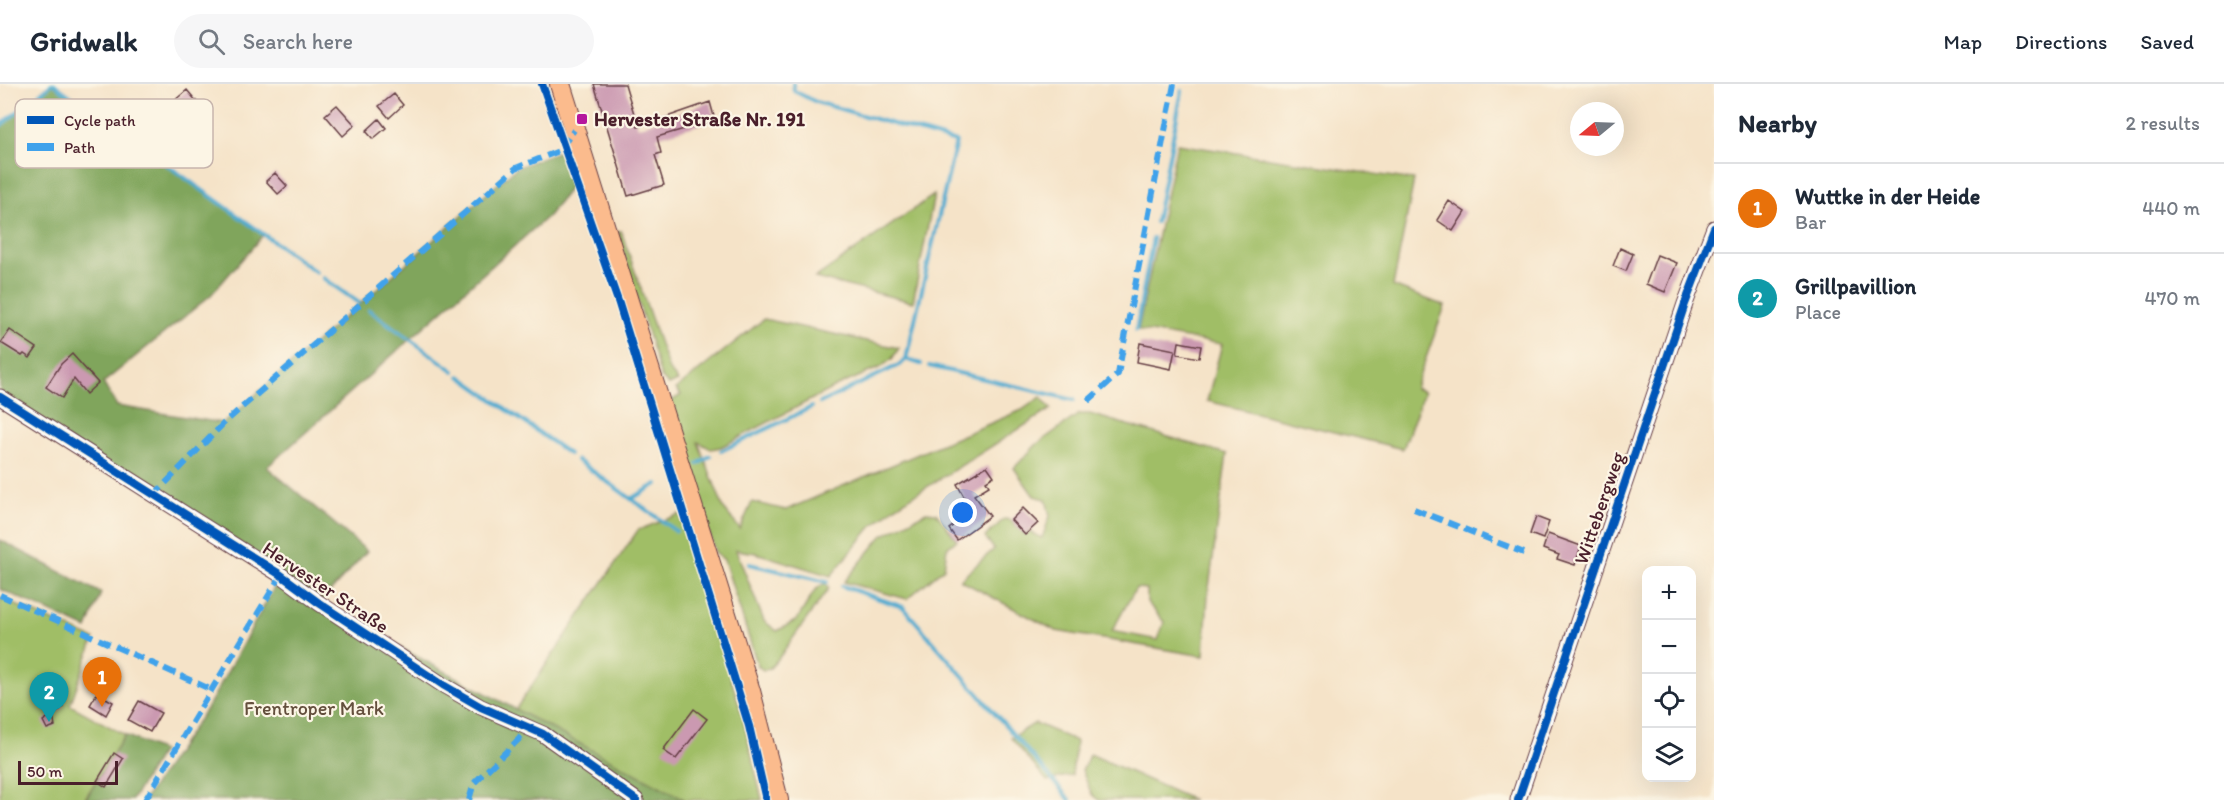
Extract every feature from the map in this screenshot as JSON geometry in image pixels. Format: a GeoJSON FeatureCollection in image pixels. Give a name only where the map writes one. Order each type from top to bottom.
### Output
{"type":"FeatureCollection","features":[{"type":"Feature","properties":{"kind":"main road"},"geometry":{"type":"LineString","coordinates":[[560,84],[747,680],[778,800]]}},
{"type":"Feature","properties":{"kind":"street","name":"Wittebergweg"},"geometry":{"type":"LineString","coordinates":[[1518,800],[1685,304],[1714,228]]}},
{"type":"Feature","properties":{"kind":"street","name":"Hervester Straße"},"geometry":{"type":"LineString","coordinates":[[0,397],[281,575],[319,603],[443,685],[482,707],[543,734],[636,800]]}},
{"type":"Feature","properties":{"kind":"green space"},"geometry":{"type":"Polygon","coordinates":[[[52,84],[73,99],[33,99],[52,84]]]}},
{"type":"Feature","properties":{"kind":"green space","name":"Frentroper Mark"},"geometry":{"type":"Polygon","coordinates":[[[15,114],[15,168],[171,168],[264,234],[211,295],[103,383],[117,406],[223,423],[516,168],[559,151],[571,187],[548,216],[267,467],[367,551],[319,604],[685,800],[144,800],[210,703],[281,575],[0,397],[0,126],[15,114]]]}},
{"type":"Feature","properties":{"kind":"green space"},"geometry":{"type":"Polygon","coordinates":[[[1177,144],[1414,180],[1393,286],[1445,306],[1415,388],[1424,392],[1403,449],[1207,401],[1222,344],[1138,330],[1177,144]]]}},
{"type":"Feature","properties":{"kind":"green space"},"geometry":{"type":"Polygon","coordinates":[[[934,195],[913,302],[815,278],[934,195]]]}},
{"type":"Feature","properties":{"kind":"green space"},"geometry":{"type":"Polygon","coordinates":[[[617,231],[621,231],[669,370],[678,381],[669,385],[661,377],[617,231]]]}},
{"type":"Feature","properties":{"kind":"green space"},"geometry":{"type":"Polygon","coordinates":[[[764,319],[899,348],[892,359],[881,367],[835,387],[721,447],[711,449],[698,442],[724,509],[740,529],[752,502],[786,510],[1022,410],[1041,397],[1051,409],[895,507],[872,526],[831,576],[756,553],[736,550],[764,621],[777,631],[797,620],[815,590],[825,583],[829,588],[778,659],[770,668],[763,670],[758,666],[724,560],[715,552],[669,402],[681,395],[676,389],[764,319]]]}},
{"type":"Feature","properties":{"kind":"green space"},"geometry":{"type":"Polygon","coordinates":[[[1079,414],[1090,414],[1227,454],[1208,595],[1204,656],[1056,631],[960,580],[994,549],[985,537],[1004,519],[1011,520],[1025,535],[1029,531],[1042,538],[1050,516],[1046,499],[1034,496],[1014,468],[1037,444],[1079,414]],[[1136,588],[1112,631],[1158,640],[1164,622],[1147,602],[1147,589],[1136,588]]]}},
{"type":"Feature","properties":{"kind":"green space"},"geometry":{"type":"Polygon","coordinates":[[[926,512],[936,513],[957,540],[947,548],[944,568],[907,599],[844,582],[882,536],[926,512]]]}},
{"type":"Feature","properties":{"kind":"green space"},"geometry":{"type":"Polygon","coordinates":[[[680,514],[742,714],[762,800],[685,800],[515,710],[638,530],[680,514]]]}},
{"type":"Feature","properties":{"kind":"green space"},"geometry":{"type":"Polygon","coordinates":[[[0,540],[101,593],[87,629],[0,589],[0,540]]]}},
{"type":"Feature","properties":{"kind":"green space"},"geometry":{"type":"Polygon","coordinates":[[[0,598],[94,639],[70,705],[125,735],[84,800],[0,800],[0,598]]]}},
{"type":"Feature","properties":{"kind":"green space"},"geometry":{"type":"Polygon","coordinates":[[[1035,723],[1076,741],[1072,775],[1047,781],[1011,738],[1035,723]]]}},
{"type":"Feature","properties":{"kind":"green space"},"geometry":{"type":"Polygon","coordinates":[[[125,735],[162,751],[132,800],[85,800],[125,735]]]}},
{"type":"Feature","properties":{"kind":"green space"},"geometry":{"type":"Polygon","coordinates":[[[1090,754],[1193,800],[1099,800],[1092,795],[1082,770],[1090,754]]]}},
{"type":"Feature","properties":{"kind":"building"},"geometry":{"type":"Polygon","coordinates":[[[594,84],[625,84],[638,127],[710,102],[715,120],[657,137],[661,153],[655,155],[664,185],[628,196],[594,84]]]}},
{"type":"Feature","properties":{"kind":"building"},"geometry":{"type":"Polygon","coordinates":[[[187,90],[194,99],[176,99],[187,90]]]}},
{"type":"Feature","properties":{"kind":"building"},"geometry":{"type":"Polygon","coordinates":[[[394,94],[403,105],[389,118],[379,106],[394,94]]]}},
{"type":"Feature","properties":{"kind":"building"},"geometry":{"type":"Polygon","coordinates":[[[337,105],[355,125],[343,136],[325,115],[337,105]]]}},
{"type":"Feature","properties":{"kind":"building"},"geometry":{"type":"Polygon","coordinates":[[[379,119],[386,128],[373,139],[366,131],[379,119]]]}},
{"type":"Feature","properties":{"kind":"building"},"geometry":{"type":"Polygon","coordinates":[[[275,173],[287,186],[278,194],[266,181],[275,173]]]}},
{"type":"Feature","properties":{"kind":"building"},"geometry":{"type":"Polygon","coordinates":[[[1449,201],[1465,212],[1453,231],[1437,220],[1449,201]]]}},
{"type":"Feature","properties":{"kind":"building"},"geometry":{"type":"Polygon","coordinates":[[[1620,248],[1633,254],[1626,271],[1613,266],[1620,248]]]}},
{"type":"Feature","properties":{"kind":"building"},"geometry":{"type":"Polygon","coordinates":[[[1657,255],[1677,263],[1665,292],[1646,284],[1657,255]]]}},
{"type":"Feature","properties":{"kind":"building"},"geometry":{"type":"Polygon","coordinates":[[[10,330],[37,348],[30,358],[24,354],[22,356],[1,343],[10,330]]]}},
{"type":"Feature","properties":{"kind":"building"},"geometry":{"type":"Polygon","coordinates":[[[1179,342],[1201,346],[1199,358],[1177,354],[1179,342]]]}},
{"type":"Feature","properties":{"kind":"building"},"geometry":{"type":"Polygon","coordinates":[[[1140,343],[1175,350],[1171,369],[1137,362],[1140,343]]]}},
{"type":"Feature","properties":{"kind":"building"},"geometry":{"type":"Polygon","coordinates":[[[72,354],[98,383],[86,394],[74,379],[62,398],[46,387],[61,364],[72,354]]]}},
{"type":"Feature","properties":{"kind":"building"},"geometry":{"type":"Polygon","coordinates":[[[987,466],[994,476],[986,481],[989,486],[974,495],[990,516],[957,540],[949,529],[972,511],[957,484],[987,466]]]}},
{"type":"Feature","properties":{"kind":"building"},"geometry":{"type":"Polygon","coordinates":[[[1023,508],[1038,523],[1025,535],[1011,520],[1023,508]]]}},
{"type":"Feature","properties":{"kind":"building"},"geometry":{"type":"Polygon","coordinates":[[[1536,517],[1549,522],[1543,539],[1530,534],[1536,517]]]}},
{"type":"Feature","properties":{"kind":"building"},"geometry":{"type":"Polygon","coordinates":[[[1548,534],[1581,546],[1575,565],[1557,559],[1559,555],[1543,549],[1548,534]]]}},
{"type":"Feature","properties":{"kind":"building"},"geometry":{"type":"Polygon","coordinates":[[[97,693],[113,702],[106,715],[90,705],[97,693]]]}},
{"type":"Feature","properties":{"kind":"building"},"geometry":{"type":"Polygon","coordinates":[[[58,699],[63,707],[53,715],[55,726],[47,729],[43,721],[52,715],[51,703],[58,699]]]}},
{"type":"Feature","properties":{"kind":"building"},"geometry":{"type":"Polygon","coordinates":[[[139,701],[161,713],[150,732],[128,720],[139,701]]]}},
{"type":"Feature","properties":{"kind":"building"},"geometry":{"type":"Polygon","coordinates":[[[694,709],[707,719],[676,759],[663,750],[694,709]]]}},
{"type":"Feature","properties":{"kind":"building"},"geometry":{"type":"Polygon","coordinates":[[[114,753],[123,759],[106,787],[97,781],[114,753]]]}},
{"type":"Feature","properties":{"kind":"waterway"},"geometry":{"type":"LineString","coordinates":[[33,99],[52,84]]}},
{"type":"Feature","properties":{"kind":"waterway"},"geometry":{"type":"LineString","coordinates":[[54,84],[75,99]]}},
{"type":"Feature","properties":{"kind":"waterway"},"geometry":{"type":"LineString","coordinates":[[793,84],[794,91],[816,102],[956,142],[906,359],[901,364],[820,403]]}},
{"type":"Feature","properties":{"kind":"waterway"},"geometry":{"type":"LineString","coordinates":[[1156,222],[1182,91]]}},
{"type":"Feature","properties":{"kind":"waterway"},"geometry":{"type":"LineString","coordinates":[[0,126],[15,114]]}},
{"type":"Feature","properties":{"kind":"waterway"},"geometry":{"type":"LineString","coordinates":[[171,168],[316,272]]}},
{"type":"Feature","properties":{"kind":"waterway"},"geometry":{"type":"LineString","coordinates":[[1136,330],[1153,238]]}},
{"type":"Feature","properties":{"kind":"waterway"},"geometry":{"type":"LineString","coordinates":[[323,278],[359,303]]}},
{"type":"Feature","properties":{"kind":"waterway"},"geometry":{"type":"LineString","coordinates":[[369,310],[454,371]]}},
{"type":"Feature","properties":{"kind":"waterway"},"geometry":{"type":"LineString","coordinates":[[906,359],[921,364]]}},
{"type":"Feature","properties":{"kind":"waterway"},"geometry":{"type":"LineString","coordinates":[[929,366],[1074,400]]}},
{"type":"Feature","properties":{"kind":"waterway"},"geometry":{"type":"LineString","coordinates":[[460,376],[569,454]]}},
{"type":"Feature","properties":{"kind":"waterway"},"geometry":{"type":"LineString","coordinates":[[721,451],[812,407]]}},
{"type":"Feature","properties":{"kind":"waterway"},"geometry":{"type":"LineString","coordinates":[[698,464],[710,456]]}},
{"type":"Feature","properties":{"kind":"waterway"},"geometry":{"type":"LineString","coordinates":[[577,460],[676,531]]}},
{"type":"Feature","properties":{"kind":"waterway"},"geometry":{"type":"LineString","coordinates":[[631,499],[657,484]]}},
{"type":"Feature","properties":{"kind":"waterway"},"geometry":{"type":"LineString","coordinates":[[749,564],[827,582]]}},
{"type":"Feature","properties":{"kind":"waterway"},"geometry":{"type":"LineString","coordinates":[[842,586],[903,607],[1070,800]]}},
{"type":"Feature","properties":{"kind":"marked path"},"geometry":{"type":"LineString","coordinates":[[1088,401],[1118,374],[1174,84]]}},
{"type":"Feature","properties":{"kind":"marked path"},"geometry":{"type":"LineString","coordinates":[[153,496],[224,423],[516,168],[559,151],[574,130]]}},
{"type":"Feature","properties":{"kind":"marked path"},"geometry":{"type":"LineString","coordinates":[[1414,509],[1524,553]]}},
{"type":"Feature","properties":{"kind":"marked path"},"geometry":{"type":"LineString","coordinates":[[145,800],[281,575]]}},
{"type":"Feature","properties":{"kind":"marked path"},"geometry":{"type":"LineString","coordinates":[[0,595],[210,689]]}},
{"type":"Feature","properties":{"kind":"marked path"},"geometry":{"type":"LineString","coordinates":[[469,800],[474,783],[519,739],[528,725]]}},
{"type":"Feature","properties":{"kind":"cycle path"},"geometry":{"type":"LineString","coordinates":[[542,84],[619,304],[749,726],[766,800]]}},
{"type":"Feature","properties":{"kind":"cycle path"},"geometry":{"type":"LineString","coordinates":[[1518,800],[1685,304],[1714,228]]}},
{"type":"Feature","properties":{"kind":"cycle path"},"geometry":{"type":"LineString","coordinates":[[0,397],[281,575],[319,603],[443,685],[481,707],[543,734],[636,800]]}},
{"type":"Feature","properties":{"kind":"place","name":"Hervester Straße Nr. 191"},"geometry":{"type":"Point","coordinates":[582,119]}},
{"type":"Feature","properties":{"kind":"place","name":"Wuttke in der Heide"},"geometry":{"type":"Point","coordinates":[102,707]}},
{"type":"Feature","properties":{"kind":"place","name":"Grillpavillion"},"geometry":{"type":"Point","coordinates":[49,722]}}]}
